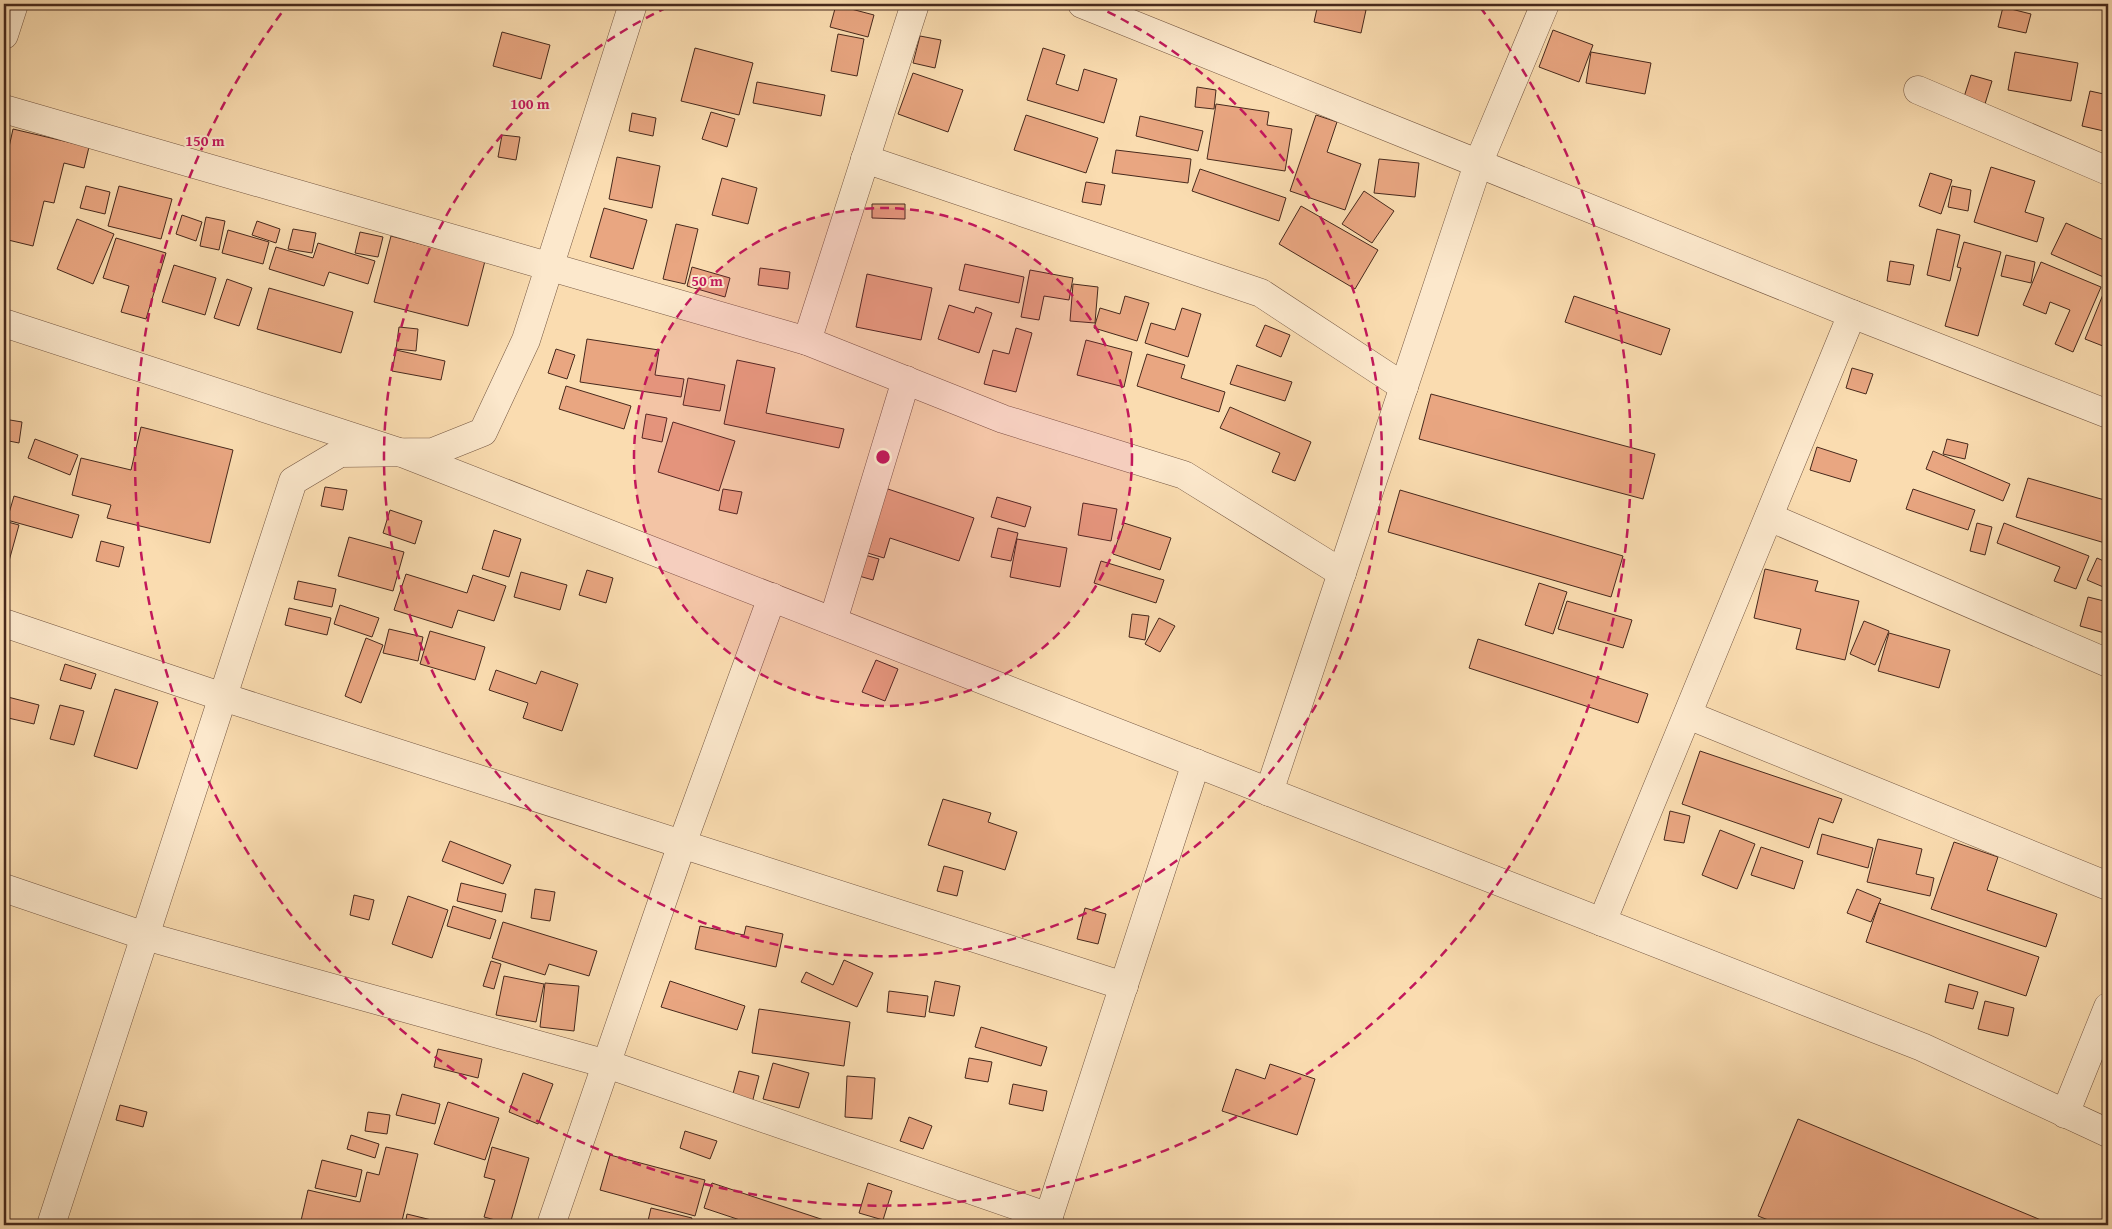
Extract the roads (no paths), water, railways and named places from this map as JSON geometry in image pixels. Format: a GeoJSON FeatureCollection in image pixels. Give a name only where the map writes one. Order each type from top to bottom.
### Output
{"type":"FeatureCollection","features":[{"type":"Feature","properties":{"kind":"street"},"geometry":{"type":"LineString","coordinates":[[4,35],[14,4]]}},
{"type":"Feature","properties":{"kind":"street"},"geometry":{"type":"LineString","coordinates":[[51,1225],[293,481],[340,454],[433,452],[483,432],[526,340],[633,4]]}},
{"type":"Feature","properties":{"kind":"street"},"geometry":{"type":"LineString","coordinates":[[807,340],[914,4]]}},
{"type":"Feature","properties":{"kind":"street"},"geometry":{"type":"LineString","coordinates":[[1082,4],[1852,314],[2108,414]]}},
{"type":"Feature","properties":{"kind":"street"},"geometry":{"type":"LineString","coordinates":[[1269,792],[1478,164],[1545,4]]}},
{"type":"Feature","properties":{"kind":"street"},"geometry":{"type":"LineString","coordinates":[[1918,90],[2108,171]]}},
{"type":"Feature","properties":{"kind":"street"},"geometry":{"type":"LineString","coordinates":[[4,109],[807,340],[1003,419],[1184,475],[1342,573]]}},
{"type":"Feature","properties":{"kind":"street"},"geometry":{"type":"LineString","coordinates":[[865,159],[1261,293],[1404,386]]}},
{"type":"Feature","properties":{"kind":"street"},"geometry":{"type":"LineString","coordinates":[[1602,922],[1852,314]]}},
{"type":"Feature","properties":{"kind":"street"},"geometry":{"type":"LineString","coordinates":[[4,323],[402,453],[1922,1047],[2108,1133]]}},
{"type":"Feature","properties":{"kind":"street"},"geometry":{"type":"LineString","coordinates":[[833,621],[906,380]]}},
{"type":"Feature","properties":{"kind":"street"},"geometry":{"type":"LineString","coordinates":[[1769,517],[2108,663]]}},
{"type":"Feature","properties":{"kind":"street"},"geometry":{"type":"LineString","coordinates":[[551,1225],[682,844],[772,598]]}},
{"type":"Feature","properties":{"kind":"street"},"geometry":{"type":"LineString","coordinates":[[4,623],[223,697],[1124,986]]}},
{"type":"Feature","properties":{"kind":"street"},"geometry":{"type":"LineString","coordinates":[[1688,714],[2108,886]]}},
{"type":"Feature","properties":{"kind":"street"},"geometry":{"type":"LineString","coordinates":[[4,888],[145,936],[606,1064],[1047,1221],[1196,763]]}},
{"type":"Feature","properties":{"kind":"street"},"geometry":{"type":"LineString","coordinates":[[2065,1114],[2108,1007]]}}]}
